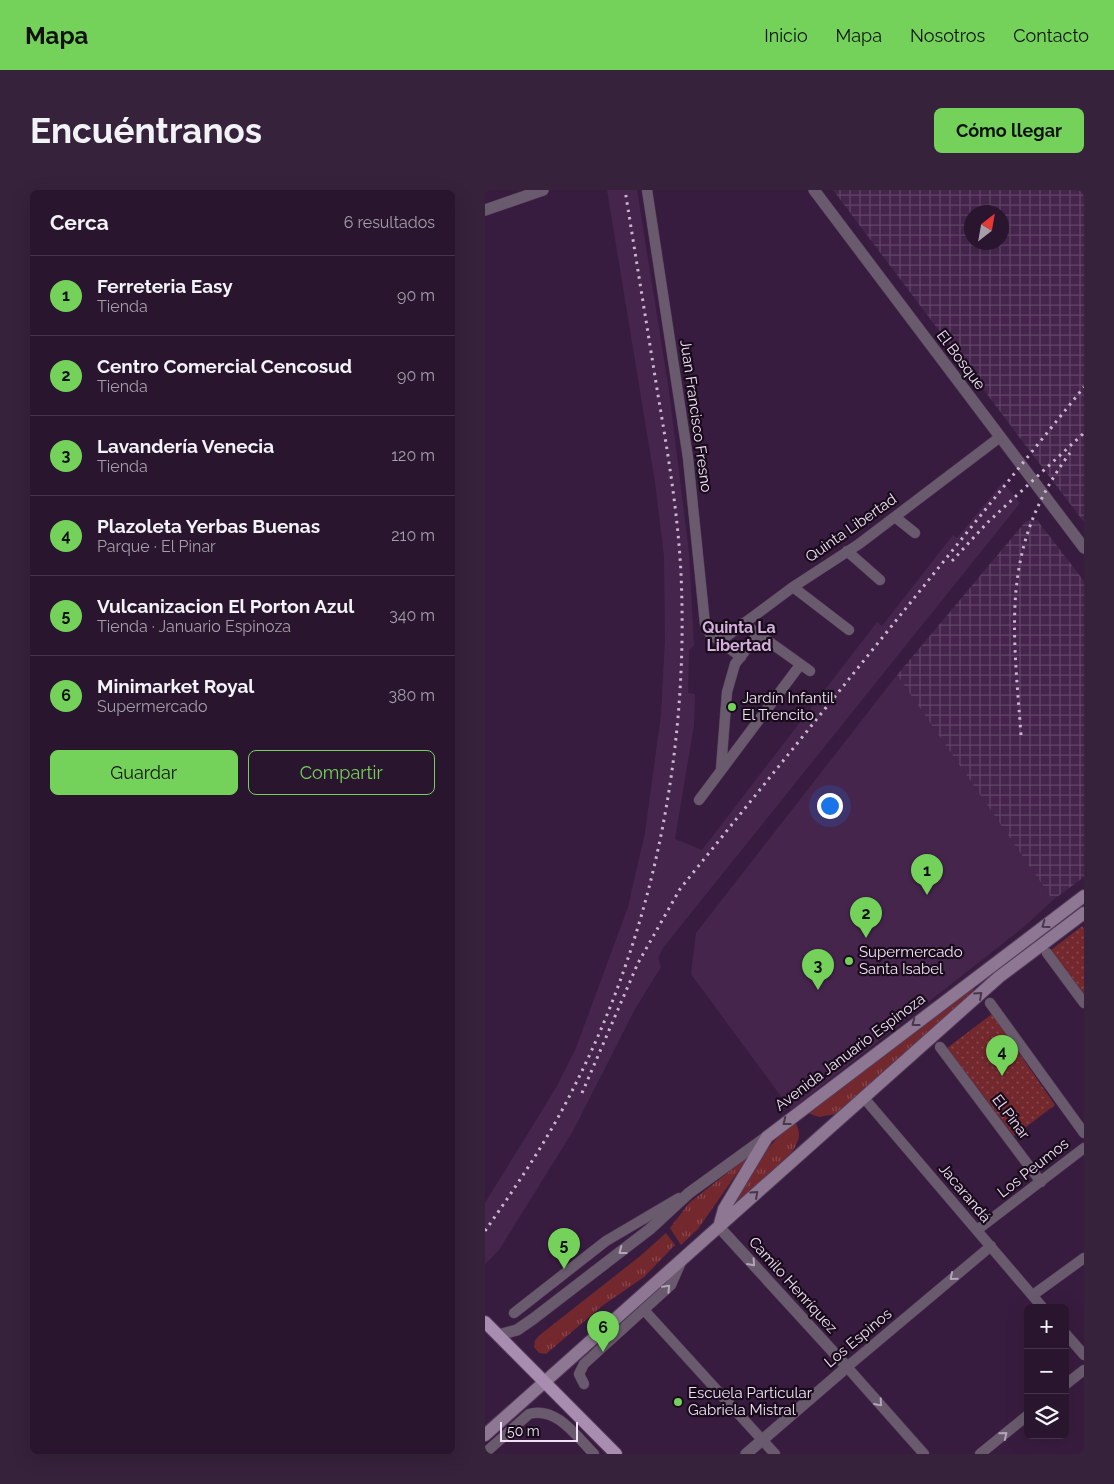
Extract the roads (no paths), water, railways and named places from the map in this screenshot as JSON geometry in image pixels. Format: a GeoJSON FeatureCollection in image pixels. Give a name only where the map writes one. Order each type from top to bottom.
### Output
{"type":"FeatureCollection","features":[{"type":"Feature","properties":{"kind":"main road","name":"Avenida Januario Espinoza"},"geometry":{"type":"LineString","coordinates":[[719,1227],[724,1209],[767,1137],[1084,896]]}},
{"type":"Feature","properties":{"kind":"main road","name":"Avenida Januario Espinoza"},"geometry":{"type":"LineString","coordinates":[[485,1435],[544,1380],[682,1260],[999,977],[1083,915]]}},
{"type":"Feature","properties":{"kind":"main road"},"geometry":{"type":"LineString","coordinates":[[485,1322],[616,1454]]}},
{"type":"Feature","properties":{"kind":"street"},"geometry":{"type":"LineString","coordinates":[[485,210],[526,193],[543,190]]}},
{"type":"Feature","properties":{"kind":"street","name":"Juan Francisco Fresno"},"geometry":{"type":"LineString","coordinates":[[647,190],[689,466],[705,624],[719,642]]}},
{"type":"Feature","properties":{"kind":"street","name":"El Bosque"},"geometry":{"type":"LineString","coordinates":[[814,190],[1084,548]]}},
{"type":"Feature","properties":{"kind":"street","name":"Quinta Libertad"},"geometry":{"type":"LineString","coordinates":[[719,642],[793,587],[895,517],[1000,437]]}},
{"type":"Feature","properties":{"kind":"street"},"geometry":{"type":"LineString","coordinates":[[895,517],[915,533]]}},
{"type":"Feature","properties":{"kind":"street"},"geometry":{"type":"LineString","coordinates":[[847,551],[880,580]]}},
{"type":"Feature","properties":{"kind":"street"},"geometry":{"type":"LineString","coordinates":[[793,587],[849,630]]}},
{"type":"Feature","properties":{"kind":"street"},"geometry":{"type":"LineString","coordinates":[[743,624],[809,671]]}},
{"type":"Feature","properties":{"kind":"street"},"geometry":{"type":"LineString","coordinates":[[721,770],[727,692],[735,664],[758,634]]}},
{"type":"Feature","properties":{"kind":"street"},"geometry":{"type":"LineString","coordinates":[[719,642],[741,657]]}},
{"type":"Feature","properties":{"kind":"street"},"geometry":{"type":"LineString","coordinates":[[699,800],[800,665]]}},
{"type":"Feature","properties":{"kind":"street"},"geometry":{"type":"LineString","coordinates":[[1047,954],[1084,1003]]}},
{"type":"Feature","properties":{"kind":"street"},"geometry":{"type":"LineString","coordinates":[[990,1003],[1084,1133]]}},
{"type":"Feature","properties":{"kind":"street","name":"El Pinar"},"geometry":{"type":"LineString","coordinates":[[940,1047],[1041,1182]]}},
{"type":"Feature","properties":{"kind":"street","name":"Jacarandá"},"geometry":{"type":"LineString","coordinates":[[864,1098],[1040,1304]]}},
{"type":"Feature","properties":{"kind":"street"},"geometry":{"type":"LineString","coordinates":[[514,1312],[606,1241],[689,1193],[767,1137]]}},
{"type":"Feature","properties":{"kind":"street","name":"Los Peumos"},"geometry":{"type":"LineString","coordinates":[[977,1230],[1084,1148]]}},
{"type":"Feature","properties":{"kind":"street"},"geometry":{"type":"LineString","coordinates":[[498,1335],[517,1330],[533,1319],[650,1229],[689,1193]]}},
{"type":"Feature","properties":{"kind":"street","name":"Camilo Henríquez"},"geometry":{"type":"LineString","coordinates":[[719,1227],[924,1454]]}},
{"type":"Feature","properties":{"kind":"street","name":"Los Espinos"},"geometry":{"type":"LineString","coordinates":[[746,1454],[991,1246]]}},
{"type":"Feature","properties":{"kind":"street"},"geometry":{"type":"LineString","coordinates":[[1033,1296],[1084,1258]]}},
{"type":"Feature","properties":{"kind":"street"},"geometry":{"type":"LineString","coordinates":[[584,1384],[579,1374],[584,1364],[671,1285],[682,1260]]}},
{"type":"Feature","properties":{"kind":"street"},"geometry":{"type":"LineString","coordinates":[[644,1310],[775,1454]]}},
{"type":"Feature","properties":{"kind":"street"},"geometry":{"type":"LineString","coordinates":[[1069,1338],[1084,1356]]}},
{"type":"Feature","properties":{"kind":"street"},"geometry":{"type":"LineString","coordinates":[[1069,1382],[1084,1370]]}},
{"type":"Feature","properties":{"kind":"street"},"geometry":{"type":"LineString","coordinates":[[485,1454],[529,1414],[537,1412],[544,1412],[558,1418],[594,1454]]}},
{"type":"Feature","properties":{"kind":"street"},"geometry":{"type":"LineString","coordinates":[[980,1454],[1024,1418]]}},
{"type":"Feature","properties":{"kind":"railway"},"geometry":{"type":"LineString","coordinates":[[485,1231],[521,1179],[554,1125],[602,1027],[626,965],[645,902],[660,838],[672,772],[679,706],[682,640],[680,552],[669,462],[625,190]]}},
{"type":"Feature","properties":{"kind":"railway"},"geometry":{"type":"LineString","coordinates":[[582,1093],[638,963],[680,889],[1084,387]]}},
{"type":"Feature","properties":{"kind":"railway"},"geometry":{"type":"LineString","coordinates":[[952,561],[987,523],[1084,433]]}},
{"type":"Feature","properties":{"kind":"railway"},"geometry":{"type":"LineString","coordinates":[[1021,735],[1015,658],[1016,588],[1022,555],[1032,521],[1047,488],[1070,453]]}},
{"type":"Feature","properties":{"kind":"place","name":"Jardín Infantil El Trencito"},"geometry":{"type":"Point","coordinates":[732,707]}},
{"type":"Feature","properties":{"kind":"place","name":"Ferreteria Easy"},"geometry":{"type":"Point","coordinates":[927,895]}},
{"type":"Feature","properties":{"kind":"place","name":"Centro Comercial Cencosud"},"geometry":{"type":"Point","coordinates":[866,938]}},
{"type":"Feature","properties":{"kind":"place","name":"Supermercado Santa Isabel"},"geometry":{"type":"Point","coordinates":[849,961]}},
{"type":"Feature","properties":{"kind":"place","name":"Lavandería Venecia"},"geometry":{"type":"Point","coordinates":[818,990]}},
{"type":"Feature","properties":{"kind":"place","name":"Plazoleta Yerbas Buenas"},"geometry":{"type":"Point","coordinates":[1002,1076]}},
{"type":"Feature","properties":{"kind":"place","name":"Vulcanizacion El Porton Azul"},"geometry":{"type":"Point","coordinates":[564,1269]}},
{"type":"Feature","properties":{"kind":"place","name":"Minimarket Royal"},"geometry":{"type":"Point","coordinates":[603,1352]}},
{"type":"Feature","properties":{"kind":"place","name":"Escuela Particular Gabriela Mistral"},"geometry":{"type":"Point","coordinates":[678,1402]}},
{"type":"Feature","properties":{"kind":"district","name":"Quinta La Libertad"},"geometry":{"type":"Point","coordinates":[739,636]}}]}
